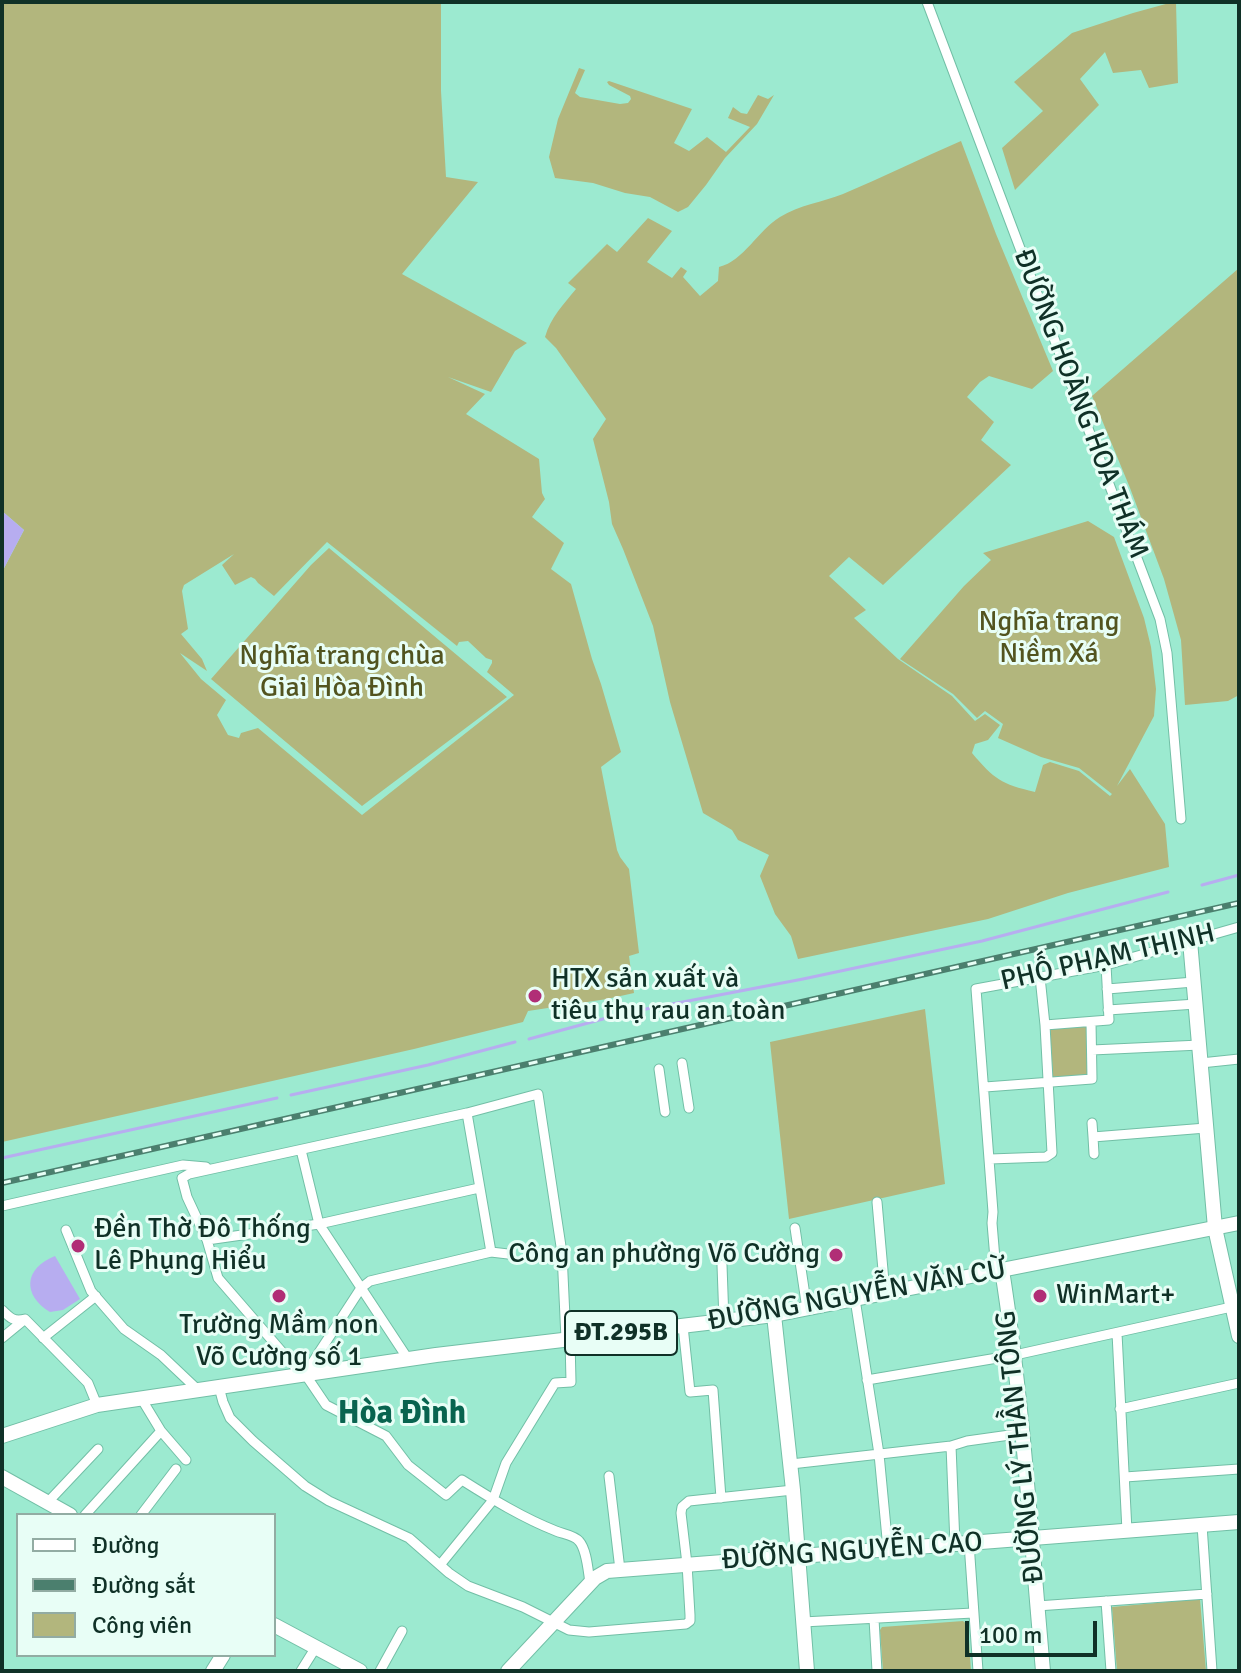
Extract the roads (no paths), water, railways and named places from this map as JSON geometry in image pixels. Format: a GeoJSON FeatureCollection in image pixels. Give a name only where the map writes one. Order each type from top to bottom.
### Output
{"type":"FeatureCollection","features":[{"type":"Feature","properties":{"kind":"main road"},"geometry":{"type":"LineString","coordinates":[[1190,941],[1215,1228],[1235,1306],[1239,1336]]}},
{"type":"Feature","properties":{"kind":"main road","name":"ĐƯỜNG NGUYỄN VĂN CỪ"},"geometry":{"type":"LineString","coordinates":[[2,1436],[97,1405],[408,1359],[774,1315],[1239,1223]]}},
{"type":"Feature","properties":{"kind":"main road","name":"ĐƯỜNG LÝ THẦN TÔNG"},"geometry":{"type":"LineString","coordinates":[[999,1271],[1015,1355],[1024,1433],[1043,1671]]}},
{"type":"Feature","properties":{"kind":"main road"},"geometry":{"type":"LineString","coordinates":[[774,1315],[791,1464],[807,1671]]}},
{"type":"Feature","properties":{"kind":"main road"},"geometry":{"type":"LineString","coordinates":[[2,1477],[67,1513]]}},
{"type":"Feature","properties":{"kind":"main road","name":"ĐƯỜNG NGUYỄN CAO"},"geometry":{"type":"LineString","coordinates":[[508,1671],[590,1583],[607,1571],[1239,1522]]}},
{"type":"Feature","properties":{"kind":"main road"},"geometry":{"type":"LineString","coordinates":[[276,1626],[360,1671]]}},
{"type":"Feature","properties":{"kind":"street","name":"ĐƯỜNG HOÀNG HOA THÁM"},"geometry":{"type":"LineString","coordinates":[[927,2],[1160,619],[1167,653],[1181,819]]}},
{"type":"Feature","properties":{"kind":"street","name":"PHỐ PHẠM THỊNH"},"geometry":{"type":"LineString","coordinates":[[976,989],[1106,965],[1239,927]]}},
{"type":"Feature","properties":{"kind":"street"},"geometry":{"type":"LineString","coordinates":[[1045,1025],[1109,1020],[1106,965]]}},
{"type":"Feature","properties":{"kind":"street"},"geometry":{"type":"LineString","coordinates":[[990,1159],[1050,1156],[1052,1149],[1040,977]]}},
{"type":"Feature","properties":{"kind":"street"},"geometry":{"type":"LineString","coordinates":[[1107,989],[1194,982]]}},
{"type":"Feature","properties":{"kind":"street","name":"ĐƯỜNG LÝ THẦN TÔNG"},"geometry":{"type":"LineString","coordinates":[[976,989],[992,1223],[999,1271]]}},
{"type":"Feature","properties":{"kind":"street"},"geometry":{"type":"LineString","coordinates":[[1108,1010],[1196,1004]]}},
{"type":"Feature","properties":{"kind":"street"},"geometry":{"type":"LineString","coordinates":[[985,1087],[1092,1079],[1091,1022]]}},
{"type":"Feature","properties":{"kind":"street"},"geometry":{"type":"LineString","coordinates":[[1092,1050],[1200,1045]]}},
{"type":"Feature","properties":{"kind":"street"},"geometry":{"type":"LineString","coordinates":[[1201,1063],[1239,1059]]}},
{"type":"Feature","properties":{"kind":"street"},"geometry":{"type":"LineString","coordinates":[[682,1063],[689,1108]]}},
{"type":"Feature","properties":{"kind":"street"},"geometry":{"type":"LineString","coordinates":[[659,1069],[665,1112]]}},
{"type":"Feature","properties":{"kind":"street"},"geometry":{"type":"LineString","coordinates":[[440,1565],[493,1500],[506,1463],[555,1383],[571,1382],[562,1253],[538,1094],[467,1113],[189,1174],[182,1180],[207,1240],[218,1278],[304,1374],[326,1405],[386,1436],[408,1465],[446,1495],[462,1480],[493,1500],[535,1522],[576,1538],[581,1543],[590,1583]]}},
{"type":"Feature","properties":{"kind":"street"},"geometry":{"type":"LineString","coordinates":[[467,1113],[491,1252]]}},
{"type":"Feature","properties":{"kind":"street"},"geometry":{"type":"LineString","coordinates":[[1092,1123],[1094,1154]]}},
{"type":"Feature","properties":{"kind":"street"},"geometry":{"type":"LineString","coordinates":[[1093,1137],[1206,1128]]}},
{"type":"Feature","properties":{"kind":"street"},"geometry":{"type":"LineString","coordinates":[[301,1150],[319,1224],[408,1359]]}},
{"type":"Feature","properties":{"kind":"street"},"geometry":{"type":"LineString","coordinates":[[2,1206],[183,1165],[214,1168]]}},
{"type":"Feature","properties":{"kind":"street"},"geometry":{"type":"LineString","coordinates":[[207,1240],[319,1224],[479,1188]]}},
{"type":"Feature","properties":{"kind":"street"},"geometry":{"type":"LineString","coordinates":[[877,1202],[885,1293]]}},
{"type":"Feature","properties":{"kind":"street"},"geometry":{"type":"LineString","coordinates":[[795,1228],[807,1309]]}},
{"type":"Feature","properties":{"kind":"street"},"geometry":{"type":"LineString","coordinates":[[66,1230],[91,1291],[124,1329],[161,1355],[198,1390]]}},
{"type":"Feature","properties":{"kind":"street"},"geometry":{"type":"LineString","coordinates":[[304,1374],[361,1288],[370,1281],[491,1252],[508,1254]]}},
{"type":"Feature","properties":{"kind":"street"},"geometry":{"type":"LineString","coordinates":[[722,1265],[724,1321]]}},
{"type":"Feature","properties":{"kind":"street"},"geometry":{"type":"LineString","coordinates":[[43,1338],[96,1296]]}},
{"type":"Feature","properties":{"kind":"street"},"geometry":{"type":"LineString","coordinates":[[855,1299],[879,1454],[888,1549]]}},
{"type":"Feature","properties":{"kind":"street"},"geometry":{"type":"LineString","coordinates":[[867,1380],[1015,1355],[1235,1306]]}},
{"type":"Feature","properties":{"kind":"street"},"geometry":{"type":"LineString","coordinates":[[4,1317],[16,1321],[25,1319]]}},
{"type":"Feature","properties":{"kind":"street"},"geometry":{"type":"LineString","coordinates":[[25,1319],[88,1383],[97,1405]]}},
{"type":"Feature","properties":{"kind":"street"},"geometry":{"type":"LineString","coordinates":[[2,1338],[25,1319]]}},
{"type":"Feature","properties":{"kind":"street"},"geometry":{"type":"LineString","coordinates":[[683,1326],[690,1392],[713,1390],[721,1498]]}},
{"type":"Feature","properties":{"kind":"street"},"geometry":{"type":"LineString","coordinates":[[1117,1333],[1127,1531]]}},
{"type":"Feature","properties":{"kind":"street"},"geometry":{"type":"LineString","coordinates":[[1120,1409],[1239,1383]]}},
{"type":"Feature","properties":{"kind":"street"},"geometry":{"type":"LineString","coordinates":[[219,1387],[230,1418],[305,1486],[329,1501],[409,1538],[468,1586],[523,1607],[569,1630],[589,1632],[684,1625],[690,1621],[690,1615],[682,1507],[689,1501],[793,1490]]}},
{"type":"Feature","properties":{"kind":"street"},"geometry":{"type":"LineString","coordinates":[[141,1398],[161,1431],[186,1460]]}},
{"type":"Feature","properties":{"kind":"street"},"geometry":{"type":"LineString","coordinates":[[87,1513],[161,1431]]}},
{"type":"Feature","properties":{"kind":"street"},"geometry":{"type":"LineString","coordinates":[[791,1464],[951,1446],[1024,1433]]}},
{"type":"Feature","properties":{"kind":"street"},"geometry":{"type":"LineString","coordinates":[[951,1446],[978,1671]]}},
{"type":"Feature","properties":{"kind":"street"},"geometry":{"type":"LineString","coordinates":[[48,1502],[98,1449]]}},
{"type":"Feature","properties":{"kind":"street"},"geometry":{"type":"LineString","coordinates":[[143,1513],[176,1469]]}},
{"type":"Feature","properties":{"kind":"street"},"geometry":{"type":"LineString","coordinates":[[1125,1477],[1239,1469]]}},
{"type":"Feature","properties":{"kind":"street"},"geometry":{"type":"LineString","coordinates":[[609,1476],[620,1570]]}},
{"type":"Feature","properties":{"kind":"street"},"geometry":{"type":"LineString","coordinates":[[1202,1525],[1212,1671]]}},
{"type":"Feature","properties":{"kind":"street"},"geometry":{"type":"LineString","coordinates":[[1037,1606],[1207,1594]]}},
{"type":"Feature","properties":{"kind":"street"},"geometry":{"type":"LineString","coordinates":[[1106,1601],[1111,1671]]}},
{"type":"Feature","properties":{"kind":"street"},"geometry":{"type":"LineString","coordinates":[[803,1622],[973,1613]]}},
{"type":"Feature","properties":{"kind":"street"},"geometry":{"type":"LineString","coordinates":[[874,1619],[877,1671]]}},
{"type":"Feature","properties":{"kind":"street"},"geometry":{"type":"LineString","coordinates":[[380,1671],[402,1631]]}},
{"type":"Feature","properties":{"kind":"street"},"geometry":{"type":"LineString","coordinates":[[301,1671],[316,1647]]}},
{"type":"Feature","properties":{"kind":"waterway"},"geometry":{"type":"LineString","coordinates":[[1202,885],[1239,875]]}},
{"type":"Feature","properties":{"kind":"waterway"},"geometry":{"type":"LineString","coordinates":[[529,1039],[625,1013],[982,941],[1168,892]]}},
{"type":"Feature","properties":{"kind":"waterway"},"geometry":{"type":"LineString","coordinates":[[291,1095],[515,1042]]}},
{"type":"Feature","properties":{"kind":"waterway"},"geometry":{"type":"LineString","coordinates":[[2,1158],[277,1098]]}},
{"type":"Feature","properties":{"kind":"railway"},"geometry":{"type":"LineString","coordinates":[[2,1183],[1239,903]]}},
{"type":"Feature","properties":{"kind":"place","name":"HTX sản xuất và tiêu thụ rau an toàn"},"geometry":{"type":"Point","coordinates":[535,996]}},
{"type":"Feature","properties":{"kind":"place","name":"Đền Thờ Đô Thống Lê Phụng Hiểu"},"geometry":{"type":"Point","coordinates":[78,1246]}},
{"type":"Feature","properties":{"kind":"place","name":"Công an phường Võ Cường"},"geometry":{"type":"Point","coordinates":[836,1255]}},
{"type":"Feature","properties":{"kind":"place","name":"Trường Mầm non Võ Cường số 1"},"geometry":{"type":"Point","coordinates":[279,1296]}},
{"type":"Feature","properties":{"kind":"place","name":"WinMart+"},"geometry":{"type":"Point","coordinates":[1040,1296]}},
{"type":"Feature","properties":{"kind":"district","name":"Hòa Đình"},"geometry":{"type":"Point","coordinates":[402,1415]}},
{"type":"Feature","properties":{"kind":"park label","name":"Nghĩa trang Niềm Xá"},"geometry":{"type":"Point","coordinates":[1049,639]}},
{"type":"Feature","properties":{"kind":"park label","name":"Nghĩa trang chùa Giai Hòa Đình"},"geometry":{"type":"Point","coordinates":[342,673]}}]}
